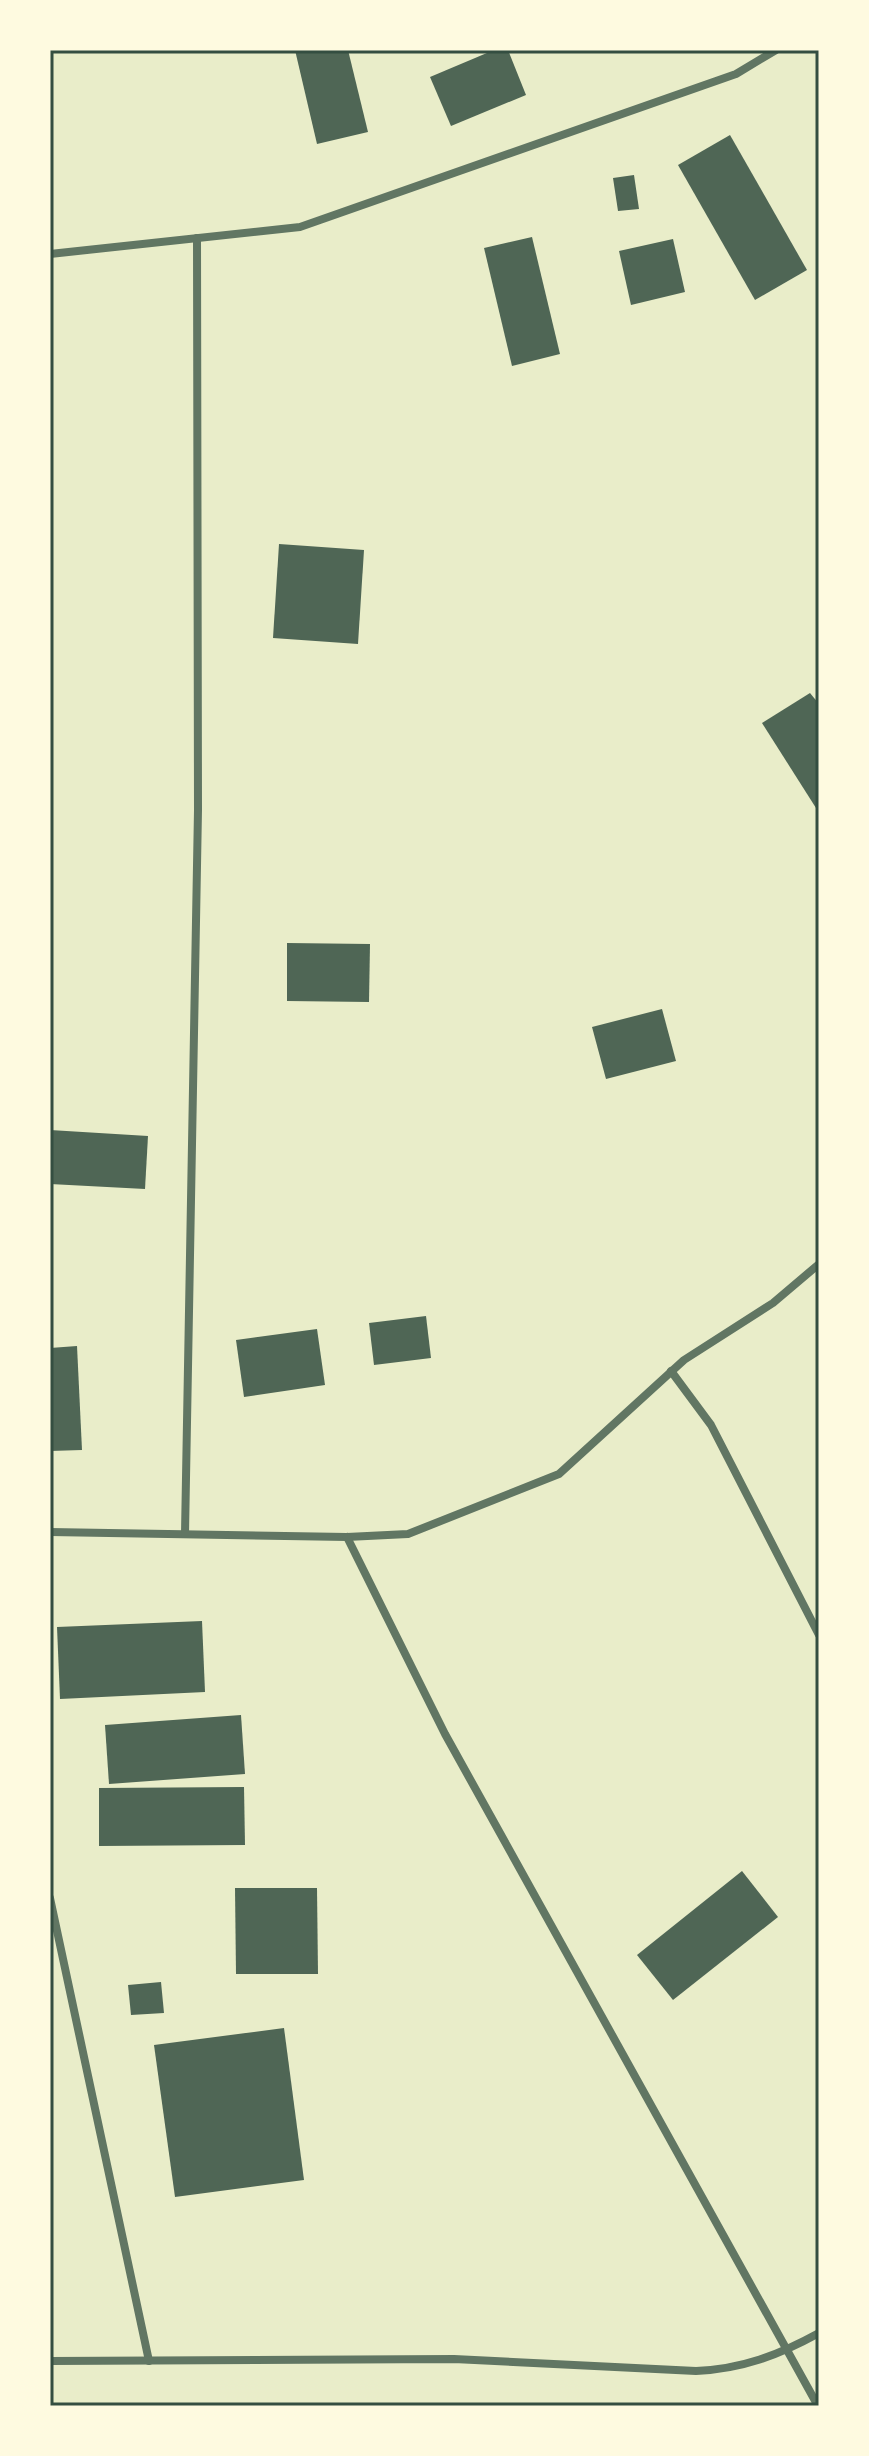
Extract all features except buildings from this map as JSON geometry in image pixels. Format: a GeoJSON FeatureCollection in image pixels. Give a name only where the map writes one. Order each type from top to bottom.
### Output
{"type":"FeatureCollection","features":[{"type":"Feature","properties":{"kind":"street"},"geometry":{"type":"LineString","coordinates":[[50,254],[300,227],[736,74],[776,50]]}},
{"type":"Feature","properties":{"kind":"street"},"geometry":{"type":"LineString","coordinates":[[185,1534],[198,810],[197,238]]}},
{"type":"Feature","properties":{"kind":"street"},"geometry":{"type":"LineString","coordinates":[[50,1532],[347,1537],[408,1534],[559,1474],[671,1371],[773,1303],[819,1264]]}},
{"type":"Feature","properties":{"kind":"street"},"geometry":{"type":"LineString","coordinates":[[671,1371],[711,1425],[819,1635]]}},
{"type":"Feature","properties":{"kind":"street"},"geometry":{"type":"LineString","coordinates":[[347,1537],[445,1734],[588,1985],[818,2406]]}},
{"type":"Feature","properties":{"kind":"street"},"geometry":{"type":"LineString","coordinates":[[50,1898],[149,2361]]}},
{"type":"Feature","properties":{"kind":"street"},"geometry":{"type":"LineString","coordinates":[[50,2361],[454,2359],[696,2371],[733,2369],[786,2351],[819,2333]]}}]}
